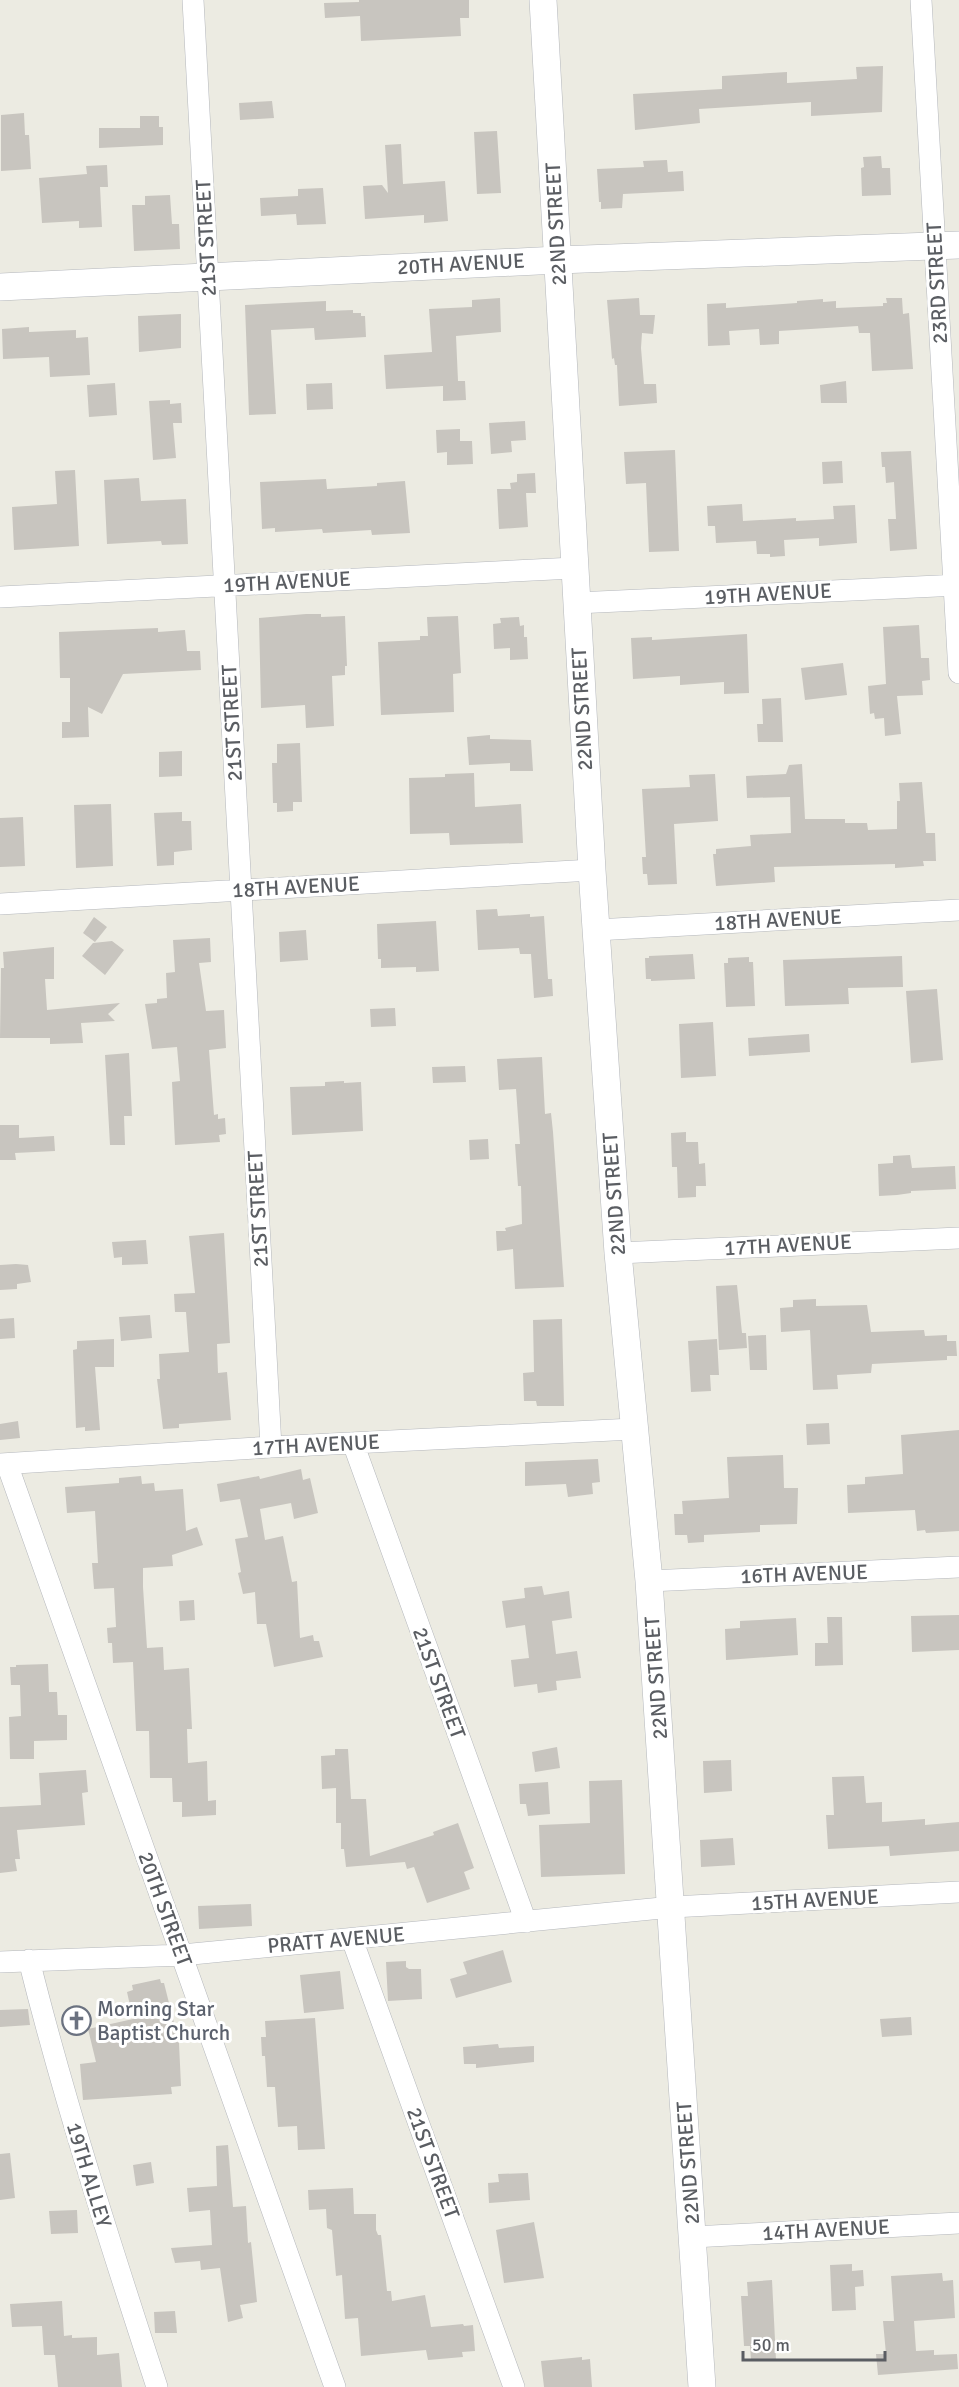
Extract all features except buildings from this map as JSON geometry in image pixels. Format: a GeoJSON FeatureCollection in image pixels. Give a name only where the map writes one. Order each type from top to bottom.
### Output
{"type":"FeatureCollection","features":[{"type":"Feature","properties":{"kind":"street","name":"21ST STREET"},"geometry":{"type":"LineString","coordinates":[[193,0],[271,1447]]}},
{"type":"Feature","properties":{"kind":"street","name":"22ND STREET"},"geometry":{"type":"LineString","coordinates":[[543,0],[592,870],[618,1253],[649,1581],[702,2387]]}},
{"type":"Feature","properties":{"kind":"street","name":"23RD STREET"},"geometry":{"type":"LineString","coordinates":[[921,0],[947,245],[959,673]]}},
{"type":"Feature","properties":{"kind":"street","name":"20TH AVENUE"},"geometry":{"type":"LineString","coordinates":[[0,286],[208,275],[947,245]]}},
{"type":"Feature","properties":{"kind":"street","name":"19TH AVENUE"},"geometry":{"type":"LineString","coordinates":[[0,597],[574,568]]}},
{"type":"Feature","properties":{"kind":"street","name":"19TH AVENUE"},"geometry":{"type":"LineString","coordinates":[[576,603],[957,585]]}},
{"type":"Feature","properties":{"kind":"street","name":"18TH AVENUE"},"geometry":{"type":"LineString","coordinates":[[0,904],[592,870]]}},
{"type":"Feature","properties":{"kind":"street","name":"18TH AVENUE"},"geometry":{"type":"LineString","coordinates":[[596,930],[959,910]]}},
{"type":"Feature","properties":{"kind":"street","name":"17TH AVENUE"},"geometry":{"type":"LineString","coordinates":[[618,1253],[959,1238]]}},
{"type":"Feature","properties":{"kind":"street","name":"17TH AVENUE"},"geometry":{"type":"LineString","coordinates":[[4,1464],[271,1447],[633,1430]]}},
{"type":"Feature","properties":{"kind":"street","name":"21ST STREET"},"geometry":{"type":"LineString","coordinates":[[353,1443],[526,1922]]}},
{"type":"Feature","properties":{"kind":"street","name":"20TH STREET"},"geometry":{"type":"LineString","coordinates":[[4,1464],[182,1955],[335,2387]]}},
{"type":"Feature","properties":{"kind":"street","name":"16TH AVENUE"},"geometry":{"type":"LineString","coordinates":[[649,1581],[959,1568]]}},
{"type":"Feature","properties":{"kind":"street","name":"15TH AVENUE"},"geometry":{"type":"LineString","coordinates":[[672,1907],[959,1892]]}},
{"type":"Feature","properties":{"kind":"street","name":"PRATT AVENUE"},"geometry":{"type":"LineString","coordinates":[[0,1962],[182,1955],[672,1907]]}},
{"type":"Feature","properties":{"kind":"street","name":"21ST STREET"},"geometry":{"type":"LineString","coordinates":[[352,1939],[514,2387]]}},
{"type":"Feature","properties":{"kind":"street","name":"19TH ALLEY"},"geometry":{"type":"LineString","coordinates":[[29,1960],[48,2034],[105,2229],[156,2387]]}},
{"type":"Feature","properties":{"kind":"street","name":"14TH AVENUE"},"geometry":{"type":"LineString","coordinates":[[693,2237],[959,2223]]}},
{"type":"Feature","properties":{"kind":"place","name":"Morning Star Baptist Church"},"geometry":{"type":"Point","coordinates":[76,2021]}}]}
